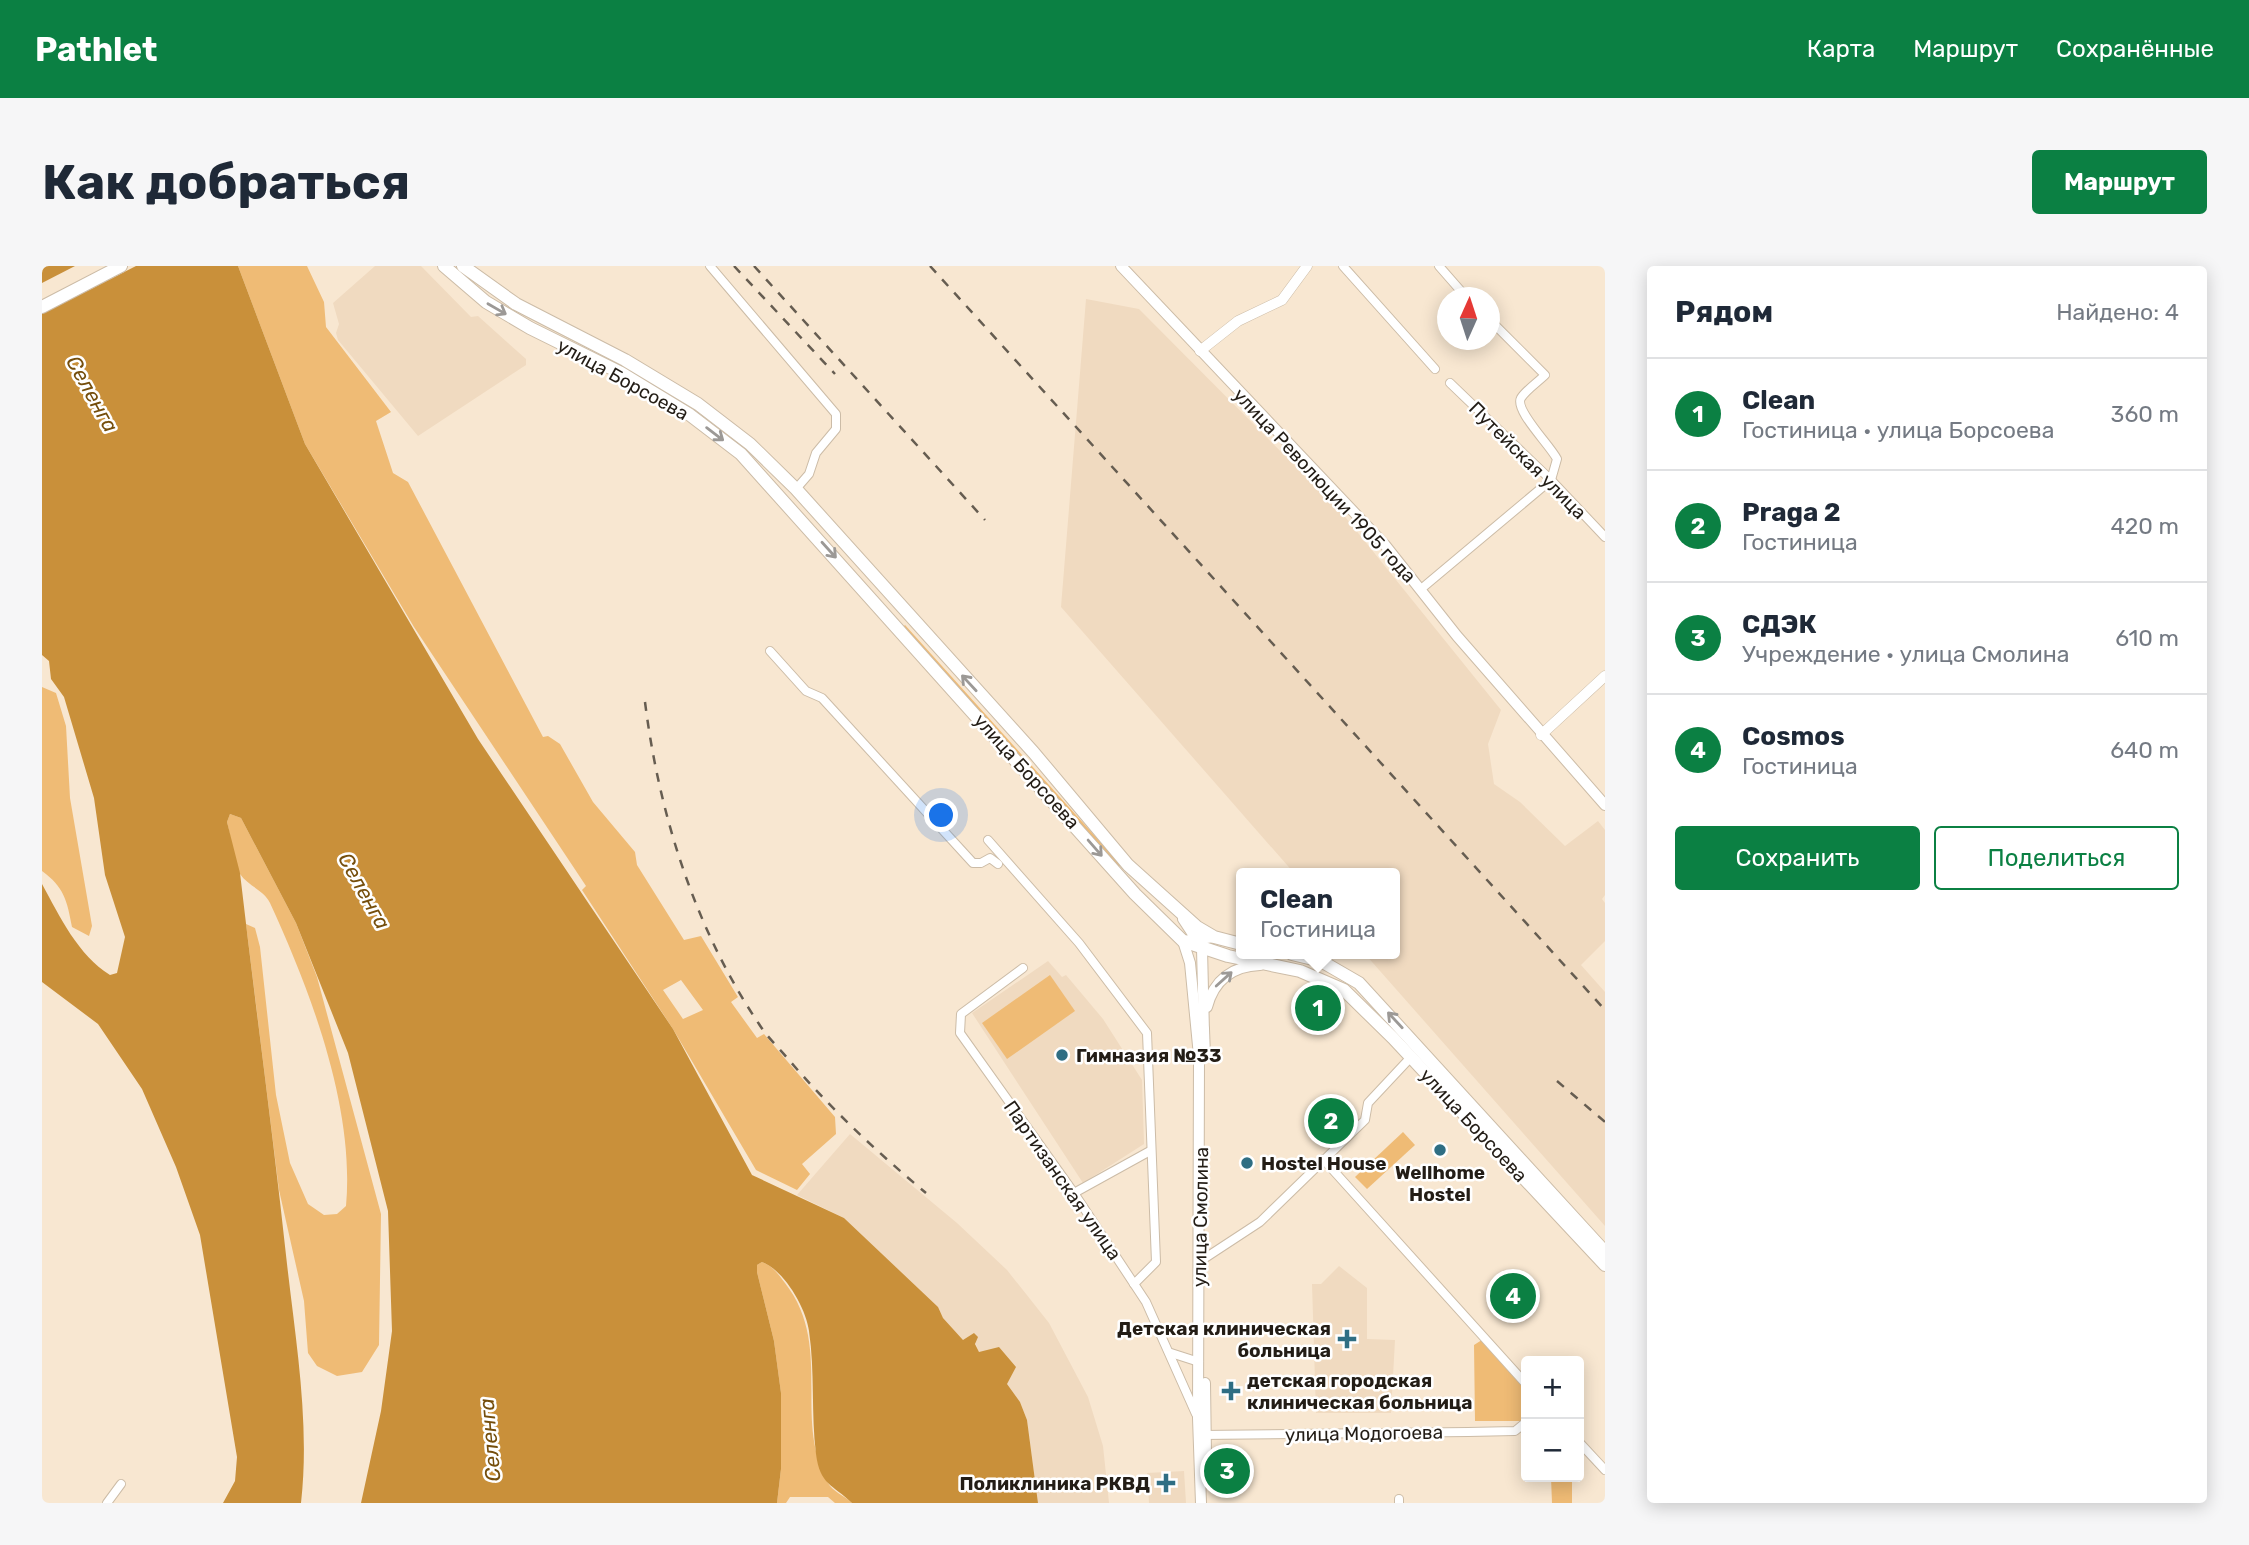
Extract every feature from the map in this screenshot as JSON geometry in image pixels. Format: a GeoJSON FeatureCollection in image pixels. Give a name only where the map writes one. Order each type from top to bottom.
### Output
{"type":"FeatureCollection","features":[{"type":"Feature","properties":{"kind":"main road"},"geometry":{"type":"LineString","coordinates":[[42,297],[104,266]]}},
{"type":"Feature","properties":{"kind":"main road"},"geometry":{"type":"LineString","coordinates":[[42,307],[121,266]]}},
{"type":"Feature","properties":{"kind":"main road","name":"улица Борсоева"},"geometry":{"type":"LineString","coordinates":[[444,266],[486,302],[530,328],[621,373],[690,415],[741,454],[1123,869],[1214,937],[1236,943]]}},
{"type":"Feature","properties":{"kind":"main road","name":"улица Борсоева"},"geometry":{"type":"LineString","coordinates":[[463,266],[516,304],[625,360],[698,404],[750,444],[796,489],[1034,753],[1183,942],[1200,943],[1236,955]]}},
{"type":"Feature","properties":{"kind":"main road","name":"улица Революции 1905 года"},"geometry":{"type":"LineString","coordinates":[[1121,266],[1385,545],[1541,735],[1605,805]]}},
{"type":"Feature","properties":{"kind":"main road"},"geometry":{"type":"LineString","coordinates":[[784,500],[796,489]]}},
{"type":"Feature","properties":{"kind":"main road"},"geometry":{"type":"LineString","coordinates":[[1180,914],[1200,943],[1214,937]]}},
{"type":"Feature","properties":{"kind":"main road","name":"улица Смолина"},"geometry":{"type":"LineString","coordinates":[[1183,942],[1190,963],[1199,1056],[1203,1260],[1198,1418],[1202,1434],[1201,1503]]}},
{"type":"Feature","properties":{"kind":"main road","name":"улица Смолина"},"geometry":{"type":"LineString","coordinates":[[1199,1056],[1205,1017],[1200,943]]}},
{"type":"Feature","properties":{"kind":"main road","name":"улица Борсоева"},"geometry":{"type":"LineString","coordinates":[[1248,959],[1300,971],[1344,990],[1605,1265]]}},
{"type":"Feature","properties":{"kind":"main road","name":"улица Борсоева"},"geometry":{"type":"LineString","coordinates":[[1313,959],[1359,983],[1605,1252]]}},
{"type":"Feature","properties":{"kind":"main road"},"geometry":{"type":"LineString","coordinates":[[1205,1017],[1215,986],[1227,975],[1236,969],[1263,964]]}},
{"type":"Feature","properties":{"kind":"main road"},"geometry":{"type":"LineString","coordinates":[[1204,1029],[1202,1434],[1207,1503]]}},
{"type":"Feature","properties":{"kind":"street"},"geometry":{"type":"LineString","coordinates":[[710,266],[836,414],[836,429],[816,453],[809,474],[796,489]]}},
{"type":"Feature","properties":{"kind":"street"},"geometry":{"type":"LineString","coordinates":[[1200,351],[1238,321],[1282,300],[1307,266]]}},
{"type":"Feature","properties":{"kind":"street"},"geometry":{"type":"LineString","coordinates":[[1343,266],[1435,369]]}},
{"type":"Feature","properties":{"kind":"street"},"geometry":{"type":"LineString","coordinates":[[1439,266],[1457,287]]}},
{"type":"Feature","properties":{"kind":"street"},"geometry":{"type":"LineString","coordinates":[[1421,589],[1551,480],[1557,459],[1549,443],[1522,415],[1518,406],[1521,398],[1545,375],[1500,331]]}},
{"type":"Feature","properties":{"kind":"street","name":"Путейская улица"},"geometry":{"type":"LineString","coordinates":[[1450,383],[1551,480],[1605,537]]}},
{"type":"Feature","properties":{"kind":"street"},"geometry":{"type":"LineString","coordinates":[[770,651],[806,691],[822,698],[973,863],[981,863],[990,858],[998,864]]}},
{"type":"Feature","properties":{"kind":"street"},"geometry":{"type":"LineString","coordinates":[[1541,735],[1605,676]]}},
{"type":"Feature","properties":{"kind":"street"},"geometry":{"type":"LineString","coordinates":[[988,840],[1079,943],[1147,1033],[1156,1262],[1134,1284]]}},
{"type":"Feature","properties":{"kind":"street","name":"Партизанская улица"},"geometry":{"type":"LineString","coordinates":[[1023,968],[961,1014],[960,1033],[1074,1193],[1134,1284],[1171,1353],[1198,1418]]}},
{"type":"Feature","properties":{"kind":"street"},"geometry":{"type":"LineString","coordinates":[[1203,1260],[1260,1222],[1365,1120],[1368,1103],[1420,1048]]}},
{"type":"Feature","properties":{"kind":"street"},"geometry":{"type":"LineString","coordinates":[[1074,1193],[1150,1151]]}},
{"type":"Feature","properties":{"kind":"street"},"geometry":{"type":"LineString","coordinates":[[1323,1159],[1521,1378]]}},
{"type":"Feature","properties":{"kind":"street"},"geometry":{"type":"LineString","coordinates":[[1171,1353],[1199,1362]]}},
{"type":"Feature","properties":{"kind":"street","name":"улица Модогоева"},"geometry":{"type":"LineString","coordinates":[[1202,1434],[1480,1432],[1515,1431],[1521,1426]]}},
{"type":"Feature","properties":{"kind":"street"},"geometry":{"type":"LineString","coordinates":[[1584,1447],[1605,1470]]}},
{"type":"Feature","properties":{"kind":"street"},"geometry":{"type":"LineString","coordinates":[[107,1503],[121,1484]]}},
{"type":"Feature","properties":{"kind":"shaded area"},"geometry":{"type":"Polygon","coordinates":[[[238,266],[307,266],[324,302],[326,327],[391,412],[376,421],[393,473],[408,482],[543,737],[548,736],[560,744],[593,802],[635,852],[637,865],[684,940],[701,936],[738,997],[731,1002],[757,1038],[764,1034],[835,1117],[836,1134],[802,1164],[810,1174],[797,1190],[756,1170],[673,1029],[582,890],[586,886],[414,627],[305,444],[238,266]],[[681,980],[663,990],[683,1019],[703,1010],[681,980]]]}},
{"type":"Feature","properties":{"kind":"shaded area"},"geometry":{"type":"Polygon","coordinates":[[[375,266],[421,266],[471,317],[478,316],[526,359],[526,365],[418,436],[338,340],[336,333],[339,324],[333,303],[375,266]]]}},
{"type":"Feature","properties":{"kind":"shaded area"},"geometry":{"type":"Polygon","coordinates":[[[1086,299],[1139,309],[1342,513],[1501,710],[1488,744],[1494,784],[1520,802],[1565,846],[1598,821],[1605,830],[1605,895],[1602,899],[1605,903],[1605,941],[1581,965],[1605,992],[1605,1226],[1369,959],[1400,959],[1400,868],[1290,868],[1061,607],[1086,299]]]}},
{"type":"Feature","properties":{"kind":"shaded area"},"geometry":{"type":"Polygon","coordinates":[[[905,625],[1121,865],[1118,867],[903,627],[905,625]]]}},
{"type":"Feature","properties":{"kind":"shaded area"},"geometry":{"type":"Polygon","coordinates":[[[42,687],[56,693],[66,726],[70,798],[92,926],[89,936],[72,927],[63,895],[42,871],[42,687]]]}},
{"type":"Feature","properties":{"kind":"shaded area"},"geometry":{"type":"Polygon","coordinates":[[[230,814],[241,818],[296,923],[317,977],[381,1214],[379,1345],[362,1372],[337,1376],[317,1366],[308,1353],[304,1301],[279,1190],[246,924],[255,928],[260,947],[276,1095],[290,1163],[308,1204],[324,1215],[337,1214],[346,1206],[344,1130],[327,1051],[314,1012],[270,903],[240,874],[227,822],[230,814]]]}},
{"type":"Feature","properties":{"kind":"shaded area","name":"Гимназия №33"},"geometry":{"type":"Polygon","coordinates":[[[1048,961],[1062,977],[1066,975],[1103,1019],[1142,1080],[1144,1144],[1083,1183],[972,1013],[1048,961]]]}},
{"type":"Feature","properties":{"kind":"shaded area"},"geometry":{"type":"Polygon","coordinates":[[[1050,975],[1075,1011],[1007,1059],[982,1023],[1050,975]]]}},
{"type":"Feature","properties":{"kind":"shaded area"},"geometry":{"type":"Polygon","coordinates":[[[1403,1132],[1415,1145],[1367,1189],[1355,1177],[1403,1132]]]}},
{"type":"Feature","properties":{"kind":"shaded area"},"geometry":{"type":"Polygon","coordinates":[[[850,1134],[957,1223],[1007,1270],[1049,1323],[1088,1397],[1103,1446],[1109,1503],[1038,1503],[1027,1420],[1020,1402],[1008,1389],[989,1351],[979,1352],[975,1342],[963,1340],[937,1307],[844,1218],[797,1195],[850,1134]]]}},
{"type":"Feature","properties":{"kind":"shaded area"},"geometry":{"type":"Polygon","coordinates":[[[762,1262],[778,1273],[799,1307],[811,1357],[811,1408],[818,1458],[830,1486],[852,1503],[835,1503],[828,1497],[790,1497],[786,1503],[777,1503],[781,1469],[781,1393],[774,1341],[757,1272],[757,1265],[762,1262]]]}},
{"type":"Feature","properties":{"kind":"shaded area","name":"Детская клиническая больница"},"geometry":{"type":"Polygon","coordinates":[[[1339,1266],[1367,1288],[1367,1339],[1395,1340],[1391,1413],[1316,1413],[1312,1284],[1321,1284],[1339,1266]]]}},
{"type":"Feature","properties":{"kind":"shaded area"},"geometry":{"type":"Polygon","coordinates":[[[1485,1338],[1521,1385],[1521,1423],[1519,1421],[1475,1421],[1474,1345],[1485,1338]]]}},
{"type":"Feature","properties":{"kind":"shaded area","name":"Поликлиника РКВД"},"geometry":{"type":"Polygon","coordinates":[[[1184,1471],[1186,1503],[1149,1503],[1147,1473],[1184,1471]]]}},
{"type":"Feature","properties":{"kind":"shaded area"},"geometry":{"type":"Polygon","coordinates":[[[1551,1482],[1572,1482],[1572,1503],[1552,1503],[1551,1482]]]}},
{"type":"Feature","properties":{"kind":"water","name":"Селенга"},"geometry":{"type":"Polygon","coordinates":[[[42,266],[238,266],[305,444],[478,739],[673,1029],[752,1175],[844,1218],[938,1307],[943,1318],[963,1340],[974,1333],[978,1337],[975,1344],[979,1352],[999,1347],[1016,1367],[1007,1384],[1020,1402],[1027,1420],[1038,1503],[852,1503],[833,1487],[820,1472],[816,1454],[812,1361],[807,1322],[799,1301],[786,1281],[762,1262],[757,1265],[757,1272],[774,1341],[781,1393],[781,1469],[777,1503],[361,1503],[381,1411],[392,1331],[388,1211],[348,1053],[296,923],[241,818],[230,814],[227,822],[240,873],[276,1166],[298,1354],[304,1443],[301,1503],[223,1503],[235,1481],[237,1457],[200,1235],[176,1167],[142,1089],[98,1024],[42,982],[42,884],[79,946],[110,975],[117,973],[125,937],[105,875],[94,798],[64,697],[51,679],[49,661],[42,655],[42,266]]]}},
{"type":"Feature","properties":{"kind":"pier"},"geometry":{"type":"Polygon","coordinates":[[[75,266],[136,266],[42,314],[42,283],[75,266]]]}},
{"type":"Feature","properties":{"kind":"railway"},"geometry":{"type":"LineString","coordinates":[[734,266],[835,374]]}},
{"type":"Feature","properties":{"kind":"railway"},"geometry":{"type":"LineString","coordinates":[[754,266],[985,520]]}},
{"type":"Feature","properties":{"kind":"railway"},"geometry":{"type":"LineString","coordinates":[[930,266],[1605,1010]]}},
{"type":"Feature","properties":{"kind":"railway"},"geometry":{"type":"LineString","coordinates":[[645,702],[660,786],[683,869],[698,910],[736,987],[766,1033],[821,1096],[926,1193]]}},
{"type":"Feature","properties":{"kind":"railway"},"geometry":{"type":"LineString","coordinates":[[1557,1081],[1605,1122]]}},
{"type":"Feature","properties":{"kind":"place","name":"Clean"},"geometry":{"type":"Point","coordinates":[1318,1008]}},
{"type":"Feature","properties":{"kind":"place","name":"Гимназия №33"},"geometry":{"type":"Point","coordinates":[1062,1055]}},
{"type":"Feature","properties":{"kind":"place","name":"Praga 2"},"geometry":{"type":"Point","coordinates":[1331,1121]}},
{"type":"Feature","properties":{"kind":"place","name":"Wellhome Hostel"},"geometry":{"type":"Point","coordinates":[1440,1150]}},
{"type":"Feature","properties":{"kind":"place","name":"Hostel House"},"geometry":{"type":"Point","coordinates":[1247,1163]}},
{"type":"Feature","properties":{"kind":"place","name":"Cosmos"},"geometry":{"type":"Point","coordinates":[1513,1296]}},
{"type":"Feature","properties":{"kind":"place","name":"Детская клиническая больница"},"geometry":{"type":"Point","coordinates":[1347,1339]}},
{"type":"Feature","properties":{"kind":"place","name":"детская городская клиническая больница"},"geometry":{"type":"Point","coordinates":[1231,1391]}},
{"type":"Feature","properties":{"kind":"place","name":"СДЭК"},"geometry":{"type":"Point","coordinates":[1227,1471]}},
{"type":"Feature","properties":{"kind":"place","name":"Поликлиника РКВД"},"geometry":{"type":"Point","coordinates":[1166,1483]}}]}
